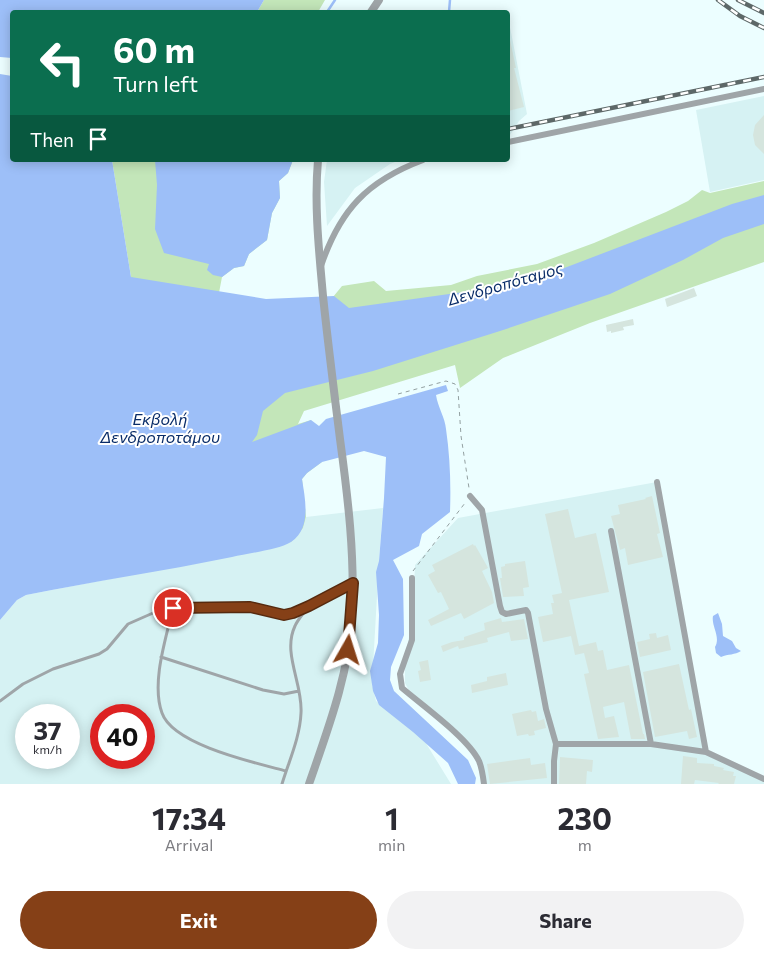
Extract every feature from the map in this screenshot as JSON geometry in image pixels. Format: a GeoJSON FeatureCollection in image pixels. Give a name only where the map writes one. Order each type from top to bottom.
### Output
{"type":"FeatureCollection","features":[{"type":"Feature","properties":{"kind":"street"},"geometry":{"type":"LineString","coordinates":[[372,10],[380,0]]}},
{"type":"Feature","properties":{"kind":"street"},"geometry":{"type":"LineString","coordinates":[[510,142],[764,89]]}},
{"type":"Feature","properties":{"kind":"street"},"geometry":{"type":"LineString","coordinates":[[310,784],[342,681],[349,642],[353,583],[350,522],[320,268],[316,182],[318,162]]}},
{"type":"Feature","properties":{"kind":"street"},"geometry":{"type":"LineString","coordinates":[[320,268],[335,232],[345,214],[357,199],[395,172],[418,162]]}},
{"type":"Feature","properties":{"kind":"street"},"geometry":{"type":"LineString","coordinates":[[657,482],[706,752]]}},
{"type":"Feature","properties":{"kind":"street"},"geometry":{"type":"LineString","coordinates":[[470,496],[482,510],[502,612],[506,614],[526,610],[528,613],[546,709],[556,744],[554,784]]}},
{"type":"Feature","properties":{"kind":"street"},"geometry":{"type":"LineString","coordinates":[[610,531],[651,744]]}},
{"type":"Feature","properties":{"kind":"street"},"geometry":{"type":"LineString","coordinates":[[412,578],[412,640],[400,674],[402,688],[472,750],[479,762],[484,784]]}},
{"type":"Feature","properties":{"kind":"street"},"geometry":{"type":"LineString","coordinates":[[556,744],[651,744],[706,752],[764,779]]}},
{"type":"Feature","properties":{"kind":"lane"},"geometry":{"type":"LineString","coordinates":[[0,701],[23,684],[53,669],[107,650],[128,624],[153,613],[173,608],[250,607],[284,615],[309,606],[353,583]]}},
{"type":"Feature","properties":{"kind":"lane"},"geometry":{"type":"LineString","coordinates":[[282,784],[299,728],[301,713],[299,691],[292,661],[292,635],[295,625],[309,606]]}},
{"type":"Feature","properties":{"kind":"lane"},"geometry":{"type":"LineString","coordinates":[[173,608],[161,657],[158,688],[162,714],[171,728],[191,740],[228,756],[286,771]]}},
{"type":"Feature","properties":{"kind":"lane"},"geometry":{"type":"LineString","coordinates":[[161,657],[264,690],[284,694],[299,691]]}},
{"type":"Feature","properties":{"kind":"path"},"geometry":{"type":"LineString","coordinates":[[398,394],[446,381],[455,384],[458,390],[461,436],[470,496],[415,567],[412,578]]}},
{"type":"Feature","properties":{"kind":"shaded area"},"geometry":{"type":"Polygon","coordinates":[[[510,27],[527,114],[519,121],[510,135],[510,27]]]}},
{"type":"Feature","properties":{"kind":"shaded area"},"geometry":{"type":"Polygon","coordinates":[[[764,96],[764,180],[710,192],[696,110],[764,96]]]}},
{"type":"Feature","properties":{"kind":"shaded area"},"geometry":{"type":"Polygon","coordinates":[[[327,162],[395,162],[355,188],[327,226],[324,182],[327,162]]]}},
{"type":"Feature","properties":{"kind":"shaded area"},"geometry":{"type":"Polygon","coordinates":[[[657,482],[706,752],[764,780],[764,784],[483,784],[481,771],[468,745],[413,698],[405,683],[405,661],[413,613],[415,565],[458,518],[657,482]]]}},
{"type":"Feature","properties":{"kind":"shaded area"},"geometry":{"type":"Polygon","coordinates":[[[383,508],[372,684],[376,701],[424,740],[451,784],[0,784],[0,620],[17,600],[26,595],[271,548],[303,528],[306,517],[383,508]]]}},
{"type":"Feature","properties":{"kind":"green space"},"geometry":{"type":"Polygon","coordinates":[[[264,0],[325,0],[319,10],[258,10],[264,0]]]}},
{"type":"Feature","properties":{"kind":"green space"},"geometry":{"type":"Polygon","coordinates":[[[112,162],[292,162],[288,173],[279,181],[280,198],[272,213],[267,240],[249,254],[244,266],[234,268],[222,277],[218,298],[285,304],[333,297],[342,286],[374,281],[386,291],[451,285],[477,276],[537,264],[594,243],[666,212],[688,201],[702,190],[710,193],[764,181],[764,262],[590,323],[503,358],[460,388],[455,365],[304,411],[298,424],[311,420],[322,462],[302,479],[306,517],[303,528],[291,542],[131,277],[112,162]]]}},
{"type":"Feature","properties":{"kind":"water"},"geometry":{"type":"Polygon","coordinates":[[[0,0],[264,0],[258,10],[10,10],[10,58],[0,57],[0,0]]]}},
{"type":"Feature","properties":{"kind":"water","name":"Εκβολή Δενδροποτάμου"},"geometry":{"type":"Polygon","coordinates":[[[0,74],[10,76],[10,162],[112,162],[131,277],[266,299],[334,296],[349,308],[514,285],[546,275],[732,204],[764,195],[764,224],[723,238],[683,260],[610,294],[373,371],[285,393],[263,411],[257,435],[252,442],[311,420],[319,426],[326,419],[446,385],[448,391],[436,395],[444,420],[447,439],[450,471],[450,512],[422,534],[419,546],[393,560],[403,579],[404,635],[391,667],[390,680],[394,691],[468,760],[476,778],[475,784],[458,784],[448,763],[379,705],[373,691],[370,671],[378,643],[379,615],[376,572],[379,561],[386,457],[364,451],[322,462],[307,473],[302,479],[306,513],[302,529],[298,536],[285,545],[206,562],[26,595],[17,600],[0,620],[0,74]]]}},
{"type":"Feature","properties":{"kind":"water"},"geometry":{"type":"Polygon","coordinates":[[[155,162],[292,162],[288,173],[279,181],[280,198],[272,213],[267,240],[249,254],[244,266],[234,268],[222,277],[213,275],[207,270],[209,264],[164,253],[155,229],[157,185],[155,162]]]}},
{"type":"Feature","properties":{"kind":"water"},"geometry":{"type":"Polygon","coordinates":[[[718,613],[722,624],[723,636],[732,641],[736,648],[741,651],[721,657],[716,653],[717,639],[713,616],[718,613]]]}},
{"type":"Feature","properties":{"kind":"building"},"geometry":{"type":"Polygon","coordinates":[[[510,40],[516,68],[514,68],[524,107],[510,110],[510,40]]]}},
{"type":"Feature","properties":{"kind":"building"},"geometry":{"type":"Polygon","coordinates":[[[764,115],[764,154],[755,145],[753,135],[755,125],[764,115]]]}},
{"type":"Feature","properties":{"kind":"building"},"geometry":{"type":"Polygon","coordinates":[[[694,288],[697,296],[667,307],[665,299],[694,288]]]}},
{"type":"Feature","properties":{"kind":"building"},"geometry":{"type":"Polygon","coordinates":[[[633,319],[634,325],[623,327],[624,330],[607,332],[606,325],[633,319]]]}},
{"type":"Feature","properties":{"kind":"building"},"geometry":{"type":"Polygon","coordinates":[[[652,496],[660,533],[657,534],[663,557],[628,565],[625,548],[620,550],[611,516],[620,514],[618,505],[652,496]]]}},
{"type":"Feature","properties":{"kind":"building"},"geometry":{"type":"Polygon","coordinates":[[[568,509],[575,538],[596,533],[609,592],[569,600],[579,646],[596,642],[598,651],[603,650],[607,670],[629,665],[645,739],[631,739],[624,702],[603,707],[605,718],[614,716],[619,737],[598,739],[584,674],[589,673],[584,653],[575,655],[571,636],[543,642],[538,617],[553,614],[551,603],[554,603],[552,595],[562,593],[545,514],[568,509]]]}},
{"type":"Feature","properties":{"kind":"building"},"geometry":{"type":"Polygon","coordinates":[[[473,544],[488,568],[482,571],[492,592],[494,603],[464,619],[461,613],[431,626],[428,620],[449,609],[441,592],[438,593],[428,575],[435,571],[432,565],[473,544]]]}},
{"type":"Feature","properties":{"kind":"building"},"geometry":{"type":"Polygon","coordinates":[[[525,561],[529,587],[523,588],[524,596],[503,597],[500,578],[502,578],[501,567],[505,566],[505,564],[525,561]]]}},
{"type":"Feature","properties":{"kind":"building"},"geometry":{"type":"Polygon","coordinates":[[[501,618],[502,622],[524,619],[528,639],[511,641],[509,632],[487,638],[488,642],[459,649],[458,646],[443,652],[441,646],[464,640],[464,637],[485,630],[484,623],[501,618]]]}},
{"type":"Feature","properties":{"kind":"building"},"geometry":{"type":"Polygon","coordinates":[[[656,633],[657,638],[668,635],[671,650],[640,657],[637,642],[650,639],[649,634],[656,633]]]}},
{"type":"Feature","properties":{"kind":"building"},"geometry":{"type":"Polygon","coordinates":[[[428,660],[431,680],[420,682],[418,671],[421,670],[419,662],[428,660]]]}},
{"type":"Feature","properties":{"kind":"building"},"geometry":{"type":"Polygon","coordinates":[[[679,664],[697,737],[689,739],[687,731],[655,737],[643,672],[679,664]]]}},
{"type":"Feature","properties":{"kind":"building"},"geometry":{"type":"Polygon","coordinates":[[[506,673],[508,685],[472,693],[471,685],[487,681],[487,677],[506,673]]]}},
{"type":"Feature","properties":{"kind":"building"},"geometry":{"type":"Polygon","coordinates":[[[531,710],[532,712],[536,711],[538,721],[544,719],[546,728],[534,731],[535,735],[517,736],[512,714],[531,710]]]}},
{"type":"Feature","properties":{"kind":"building"},"geometry":{"type":"Polygon","coordinates":[[[683,756],[697,758],[697,763],[714,764],[714,766],[724,768],[723,770],[734,772],[733,776],[736,776],[734,784],[718,784],[695,780],[694,784],[681,784],[683,756]]]}},
{"type":"Feature","properties":{"kind":"building"},"geometry":{"type":"Polygon","coordinates":[[[560,757],[593,760],[592,772],[587,771],[586,784],[559,784],[560,757]]]}},
{"type":"Feature","properties":{"kind":"building"},"geometry":{"type":"Polygon","coordinates":[[[530,758],[531,765],[545,763],[547,778],[490,784],[487,764],[530,758]]]}},
{"type":"Feature","properties":{"kind":"waterway"},"geometry":{"type":"LineString","coordinates":[[328,10],[335,0]]}},
{"type":"Feature","properties":{"kind":"waterway"},"geometry":{"type":"LineString","coordinates":[[449,10],[450,0]]}},
{"type":"Feature","properties":{"kind":"railway"},"geometry":{"type":"LineString","coordinates":[[718,0],[740,16],[764,28]]}},
{"type":"Feature","properties":{"kind":"railway"},"geometry":{"type":"LineString","coordinates":[[738,0],[764,13]]}},
{"type":"Feature","properties":{"kind":"railway"},"geometry":{"type":"LineString","coordinates":[[510,129],[764,77]]}},
{"type":"Feature","properties":{"kind":"route"},"geometry":{"type":"LineString","coordinates":[[173,608],[250,607],[284,615],[309,606],[353,583],[352,618],[348,650]]}},
{"type":"Feature","properties":{"kind":"water label","name":"Δενδροπόταμος"},"geometry":{"type":"Point","coordinates":[505,283]}}]}
